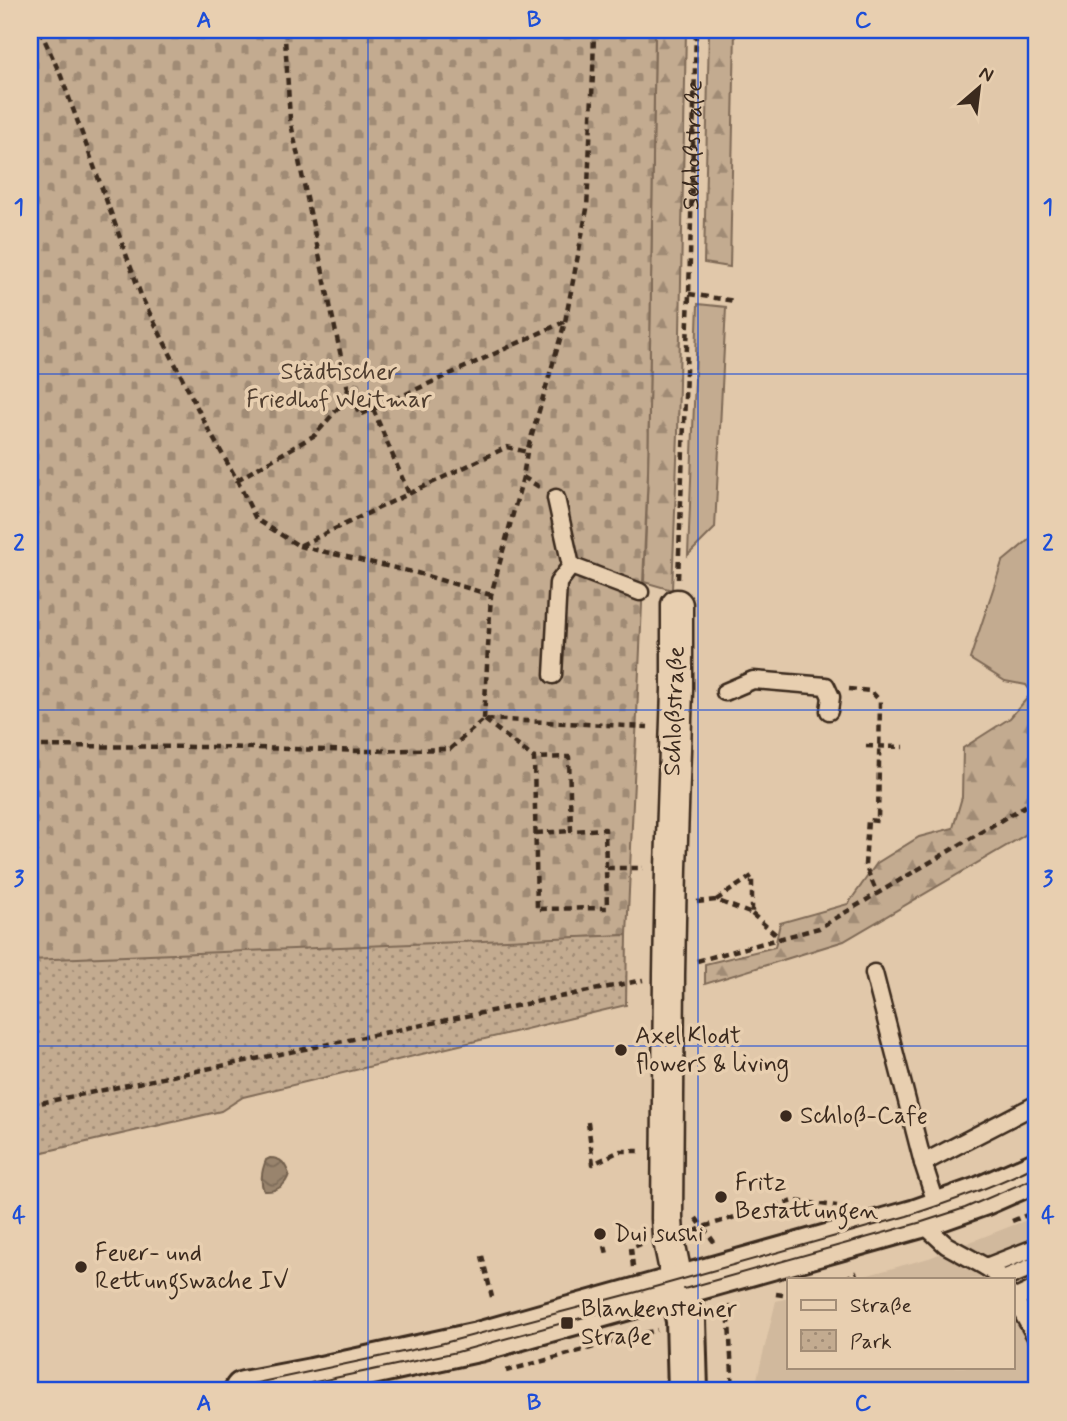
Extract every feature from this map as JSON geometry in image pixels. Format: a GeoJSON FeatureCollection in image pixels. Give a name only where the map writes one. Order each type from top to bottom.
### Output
{"type":"FeatureCollection","features":[{"type":"Feature","properties":{"kind":"main road"},"geometry":{"type":"LineString","coordinates":[[244,1391],[464,1345],[928,1215],[982,1196],[1037,1172]]}},
{"type":"Feature","properties":{"kind":"main road","name":"Schloßstraße"},"geometry":{"type":"LineString","coordinates":[[678,1285],[686,1321],[688,1391]]}},
{"type":"Feature","properties":{"kind":"street","name":"Schloßstraße"},"geometry":{"type":"LineString","coordinates":[[677,605],[669,974],[667,1236],[678,1285]]}},
{"type":"Feature","properties":{"kind":"lane"},"geometry":{"type":"LineString","coordinates":[[553,676],[558,583],[571,566],[556,498]]}},
{"type":"Feature","properties":{"kind":"lane"},"geometry":{"type":"LineString","coordinates":[[571,566],[640,592]]}},
{"type":"Feature","properties":{"kind":"lane"},"geometry":{"type":"LineString","coordinates":[[725,692],[753,680],[826,686],[831,696],[828,711]]}},
{"type":"Feature","properties":{"kind":"lane"},"geometry":{"type":"LineString","coordinates":[[874,973],[923,1163],[928,1215],[946,1245],[1002,1278]]}},
{"type":"Feature","properties":{"kind":"lane"},"geometry":{"type":"LineString","coordinates":[[923,1163],[1037,1104]]}},
{"type":"Feature","properties":{"kind":"lane"},"geometry":{"type":"LineString","coordinates":[[986,1267],[1037,1247]]}},
{"type":"Feature","properties":{"kind":"lane"},"geometry":{"type":"LineString","coordinates":[[1005,1278],[1037,1265]]}},
{"type":"Feature","properties":{"kind":"lane"},"geometry":{"type":"LineString","coordinates":[[1037,1288],[1014,1297],[1037,1339]]}},
{"type":"Feature","properties":{"kind":"path"},"geometry":{"type":"LineString","coordinates":[[40,30],[61,76],[142,298],[256,519],[299,546],[417,573],[491,595]]}},
{"type":"Feature","properties":{"kind":"path"},"geometry":{"type":"LineString","coordinates":[[286,30],[289,120],[348,388],[360,415],[565,322]]}},
{"type":"Feature","properties":{"kind":"path"},"geometry":{"type":"LineString","coordinates":[[484,719],[491,595],[523,477],[527,452],[565,322],[587,209],[594,30]]}},
{"type":"Feature","properties":{"kind":"path","name":"Schloßstraße"},"geometry":{"type":"LineString","coordinates":[[677,605],[696,30]]}},
{"type":"Feature","properties":{"kind":"path"},"geometry":{"type":"LineString","coordinates":[[689,294],[735,301]]}},
{"type":"Feature","properties":{"kind":"path"},"geometry":{"type":"LineString","coordinates":[[237,480],[314,435],[340,406],[348,388]]}},
{"type":"Feature","properties":{"kind":"path"},"geometry":{"type":"LineString","coordinates":[[373,409],[409,494]]}},
{"type":"Feature","properties":{"kind":"path"},"geometry":{"type":"LineString","coordinates":[[299,546],[507,447],[527,452]]}},
{"type":"Feature","properties":{"kind":"path"},"geometry":{"type":"LineString","coordinates":[[841,681],[850,690],[871,691],[880,701],[878,821],[865,820],[865,865],[877,893]]}},
{"type":"Feature","properties":{"kind":"path"},"geometry":{"type":"LineString","coordinates":[[484,719],[534,758],[569,757],[571,831]]}},
{"type":"Feature","properties":{"kind":"path"},"geometry":{"type":"LineString","coordinates":[[30,746],[369,751],[450,749],[484,719],[675,728]]}},
{"type":"Feature","properties":{"kind":"path"},"geometry":{"type":"LineString","coordinates":[[866,746],[903,747]]}},
{"type":"Feature","properties":{"kind":"path"},"geometry":{"type":"LineString","coordinates":[[534,758],[537,909],[607,908],[605,829],[536,833]]}},
{"type":"Feature","properties":{"kind":"path"},"geometry":{"type":"LineString","coordinates":[[30,1105],[669,974],[694,961],[819,928],[1037,799]]}},
{"type":"Feature","properties":{"kind":"path"},"geometry":{"type":"LineString","coordinates":[[606,868],[671,868]]}},
{"type":"Feature","properties":{"kind":"path"},"geometry":{"type":"LineString","coordinates":[[716,900],[752,876],[752,914]]}},
{"type":"Feature","properties":{"kind":"path"},"geometry":{"type":"LineString","coordinates":[[696,902],[716,900],[752,914],[780,938]]}},
{"type":"Feature","properties":{"kind":"path"},"geometry":{"type":"LineString","coordinates":[[588,1122],[593,1164],[620,1151],[668,1152]]}},
{"type":"Feature","properties":{"kind":"path"},"geometry":{"type":"LineString","coordinates":[[692,1233],[703,1227],[794,1201],[846,1207]]}},
{"type":"Feature","properties":{"kind":"path"},"geometry":{"type":"LineString","coordinates":[[696,1217],[713,1241]]}},
{"type":"Feature","properties":{"kind":"path"},"geometry":{"type":"LineString","coordinates":[[605,1246],[607,1254]]}},
{"type":"Feature","properties":{"kind":"path"},"geometry":{"type":"LineString","coordinates":[[631,1248],[632,1263]]}},
{"type":"Feature","properties":{"kind":"path"},"geometry":{"type":"LineString","coordinates":[[482,1256],[492,1297]]}},
{"type":"Feature","properties":{"kind":"path"},"geometry":{"type":"LineString","coordinates":[[772,1293],[787,1296]]}},
{"type":"Feature","properties":{"kind":"path"},"geometry":{"type":"LineString","coordinates":[[729,1308],[733,1391]]}},
{"type":"Feature","properties":{"kind":"shaded area"},"geometry":{"type":"Polygon","coordinates":[[[1037,1216],[1037,1391],[754,1391],[776,1301],[787,1298],[787,1368],[1014,1368],[1014,1278],[858,1278],[929,1258],[1037,1216]]]}},
{"type":"Feature","properties":{"kind":"green space","name":"Städtischer Friedhof Weitmar"},"geometry":{"type":"Polygon","coordinates":[[[30,30],[655,30],[648,472],[627,935],[30,962],[30,30]]]}},
{"type":"Feature","properties":{"kind":"green space"},"geometry":{"type":"Polygon","coordinates":[[[655,30],[686,30],[672,590],[644,582],[655,30]]]}},
{"type":"Feature","properties":{"kind":"green space"},"geometry":{"type":"Polygon","coordinates":[[[709,30],[735,30],[730,267],[704,263],[709,30]]]}},
{"type":"Feature","properties":{"kind":"green space"},"geometry":{"type":"Polygon","coordinates":[[[698,304],[726,307],[715,528],[688,555],[698,304]]]}},
{"type":"Feature","properties":{"kind":"green space"},"geometry":{"type":"Polygon","coordinates":[[[1037,533],[1037,687],[1032,693],[1026,685],[1005,681],[970,659],[1002,562],[1037,533]]]}},
{"type":"Feature","properties":{"kind":"green space"},"geometry":{"type":"Polygon","coordinates":[[[1037,687],[1037,828],[844,941],[705,984],[705,964],[775,947],[780,923],[848,904],[877,863],[919,837],[953,828],[962,797],[963,748],[1010,718],[1037,687]]]}},
{"type":"Feature","properties":{"kind":"green space"},"geometry":{"type":"Polygon","coordinates":[[[627,935],[626,1005],[243,1097],[221,1111],[39,1153],[30,1112],[30,960],[627,935]]]}},
{"type":"Feature","properties":{"kind":"water"},"geometry":{"type":"Polygon","coordinates":[[[270,1158],[282,1162],[289,1174],[280,1187],[264,1191],[263,1172],[266,1160],[270,1158]]]}},
{"type":"Feature","properties":{"kind":"tram line"},"geometry":{"type":"LineString","coordinates":[[219,1391],[440,1344],[637,1292],[907,1216],[973,1193],[1037,1165]]}},
{"type":"Feature","properties":{"kind":"tram line"},"geometry":{"type":"LineString","coordinates":[[684,1289],[922,1222],[965,1208],[1037,1177]]}},
{"type":"Feature","properties":{"kind":"tram line"},"geometry":{"type":"LineString","coordinates":[[311,1383],[457,1352],[610,1310]]}},
{"type":"Feature","properties":{"kind":"place","name":"Axel Klodt flowers & living"},"geometry":{"type":"Point","coordinates":[621,1050]}},
{"type":"Feature","properties":{"kind":"place","name":"Schloß-Cafe"},"geometry":{"type":"Point","coordinates":[786,1116]}},
{"type":"Feature","properties":{"kind":"place","name":"Fritz Bestattungen"},"geometry":{"type":"Point","coordinates":[721,1197]}},
{"type":"Feature","properties":{"kind":"place","name":"Dui sushi"},"geometry":{"type":"Point","coordinates":[600,1234]}},
{"type":"Feature","properties":{"kind":"place","name":"Feuer- und Rettungswache IV"},"geometry":{"type":"Point","coordinates":[81,1267]}},
{"type":"Feature","properties":{"kind":"place","name":"Blankensteiner Straße"},"geometry":{"type":"Point","coordinates":[567,1323]}}]}
